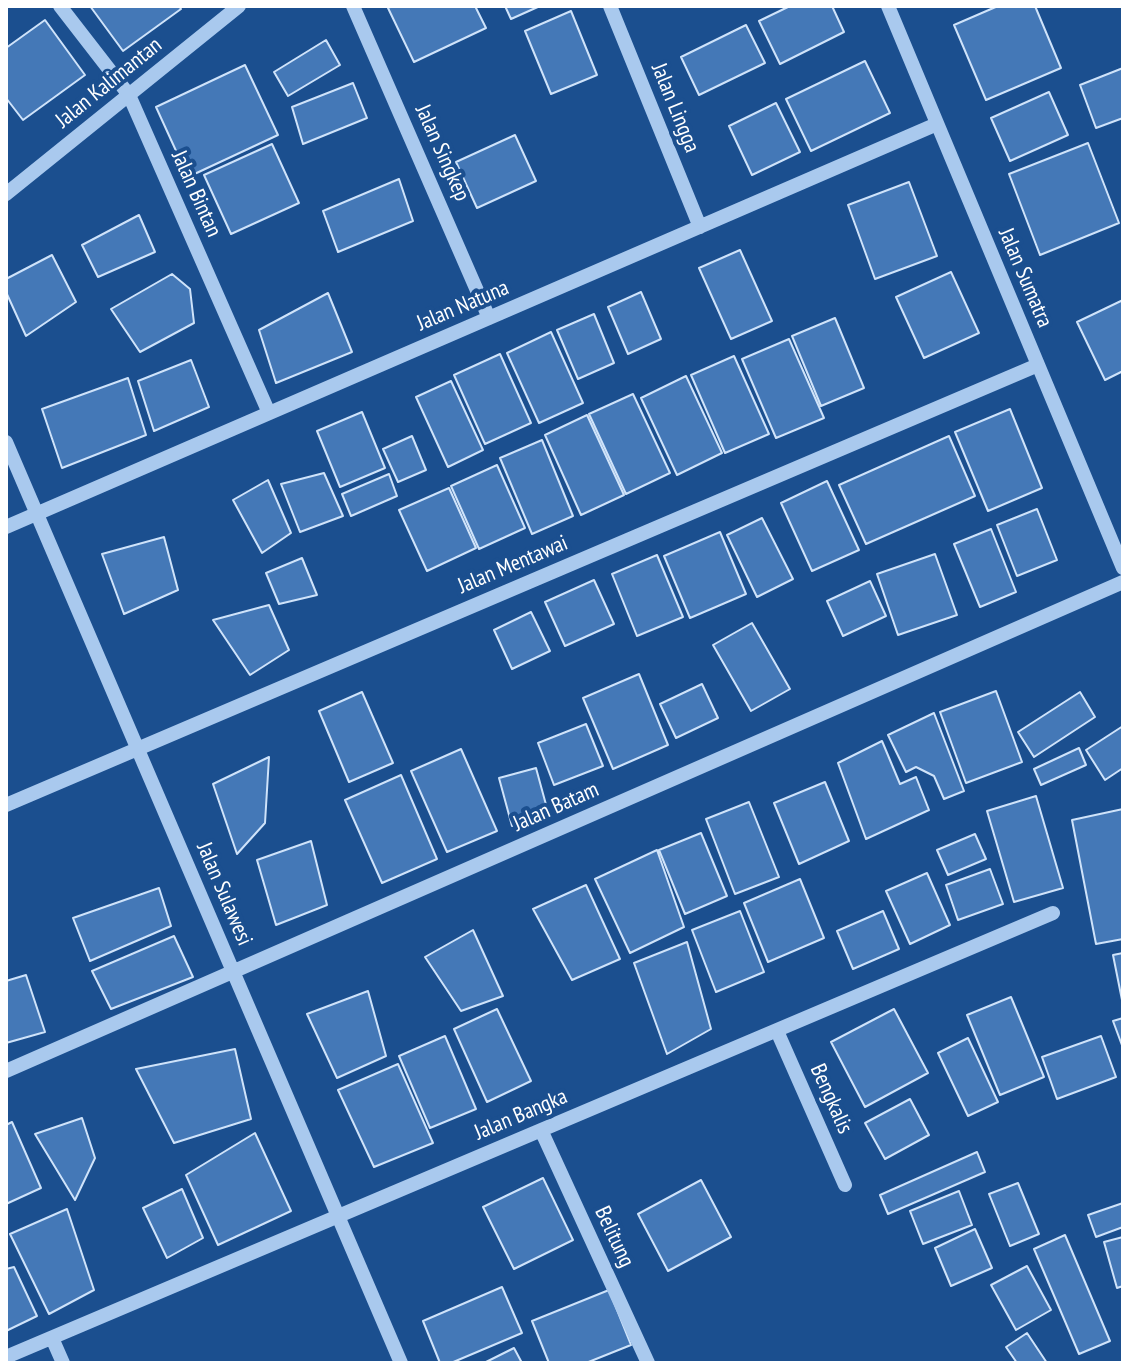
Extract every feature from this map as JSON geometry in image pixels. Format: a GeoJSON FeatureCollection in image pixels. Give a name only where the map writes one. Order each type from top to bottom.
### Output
{"type":"FeatureCollection","features":[{"type":"Feature","properties":{"kind":"street","name":"Jalan Bintan"},"geometry":{"type":"LineString","coordinates":[[60,6],[129,95],[269,413]]}},
{"type":"Feature","properties":{"kind":"street","name":"Jalan Kalimantan"},"geometry":{"type":"LineString","coordinates":[[6,194],[239,6]]}},
{"type":"Feature","properties":{"kind":"street","name":"Jalan Singkep"},"geometry":{"type":"LineString","coordinates":[[353,6],[489,318]]}},
{"type":"Feature","properties":{"kind":"street","name":"Jalan Lingga"},"geometry":{"type":"LineString","coordinates":[[610,6],[700,227]]}},
{"type":"Feature","properties":{"kind":"street","name":"Jalan Sumatra"},"geometry":{"type":"LineString","coordinates":[[888,6],[1123,568]]}},
{"type":"Feature","properties":{"kind":"street","name":"Jalan Natuna"},"geometry":{"type":"LineString","coordinates":[[6,527],[937,124]]}},
{"type":"Feature","properties":{"kind":"street","name":"Jalan Mentawai"},"geometry":{"type":"LineString","coordinates":[[6,805],[1038,365]]}},
{"type":"Feature","properties":{"kind":"street","name":"Jalan Sulawesi"},"geometry":{"type":"LineString","coordinates":[[6,442],[401,1363]]}},
{"type":"Feature","properties":{"kind":"street","name":"Jalan Batam"},"geometry":{"type":"LineString","coordinates":[[6,1071],[1123,582]]}},
{"type":"Feature","properties":{"kind":"street","name":"Jalan Bangka"},"geometry":{"type":"LineString","coordinates":[[6,1357],[1053,913]]}},
{"type":"Feature","properties":{"kind":"street","name":"Bengkalis"},"geometry":{"type":"LineString","coordinates":[[777,1031],[845,1185]]}},
{"type":"Feature","properties":{"kind":"street","name":"Belitung"},"geometry":{"type":"LineString","coordinates":[[541,1130],[648,1363]]}},
{"type":"Feature","properties":{"kind":"street"},"geometry":{"type":"LineString","coordinates":[[52,1338],[63,1363]]}},
{"type":"Feature","properties":{"kind":"building"},"geometry":{"type":"Polygon","coordinates":[[[90,6],[179,6],[181,9],[123,51],[90,6]]]}},
{"type":"Feature","properties":{"kind":"building"},"geometry":{"type":"Polygon","coordinates":[[[475,6],[486,28],[414,62],[388,8],[475,6]]]}},
{"type":"Feature","properties":{"kind":"building"},"geometry":{"type":"Polygon","coordinates":[[[505,6],[540,6],[511,19],[505,6]]]}},
{"type":"Feature","properties":{"kind":"building"},"geometry":{"type":"Polygon","coordinates":[[[790,6],[832,6],[844,32],[780,64],[759,21],[790,6]]]}},
{"type":"Feature","properties":{"kind":"building"},"geometry":{"type":"Polygon","coordinates":[[[998,6],[1035,6],[1061,68],[986,100],[954,25],[998,6]]]}},
{"type":"Feature","properties":{"kind":"building"},"geometry":{"type":"Polygon","coordinates":[[[571,11],[597,75],[551,94],[525,31],[571,11]]]}},
{"type":"Feature","properties":{"kind":"building"},"geometry":{"type":"Polygon","coordinates":[[[45,20],[85,75],[23,120],[6,98],[6,48],[45,20]]]}},
{"type":"Feature","properties":{"kind":"building"},"geometry":{"type":"Polygon","coordinates":[[[746,25],[765,63],[699,95],[681,57],[746,25]]]}},
{"type":"Feature","properties":{"kind":"building"},"geometry":{"type":"Polygon","coordinates":[[[326,40],[340,65],[288,96],[274,72],[326,40]]]}},
{"type":"Feature","properties":{"kind":"building"},"geometry":{"type":"Polygon","coordinates":[[[865,61],[890,113],[811,151],[786,99],[865,61]]]}},
{"type":"Feature","properties":{"kind":"building"},"geometry":{"type":"Polygon","coordinates":[[[245,65],[278,135],[188,177],[156,107],[245,65]]]}},
{"type":"Feature","properties":{"kind":"building"},"geometry":{"type":"Polygon","coordinates":[[[1123,68],[1123,118],[1096,128],[1080,85],[1123,68]]]}},
{"type":"Feature","properties":{"kind":"building"},"geometry":{"type":"Polygon","coordinates":[[[353,83],[367,118],[303,144],[292,107],[353,83]]]}},
{"type":"Feature","properties":{"kind":"building"},"geometry":{"type":"Polygon","coordinates":[[[1049,92],[1068,135],[1010,161],[991,118],[1049,92]]]}},
{"type":"Feature","properties":{"kind":"building"},"geometry":{"type":"Polygon","coordinates":[[[776,103],[800,152],[752,175],[729,126],[776,103]]]}},
{"type":"Feature","properties":{"kind":"building"},"geometry":{"type":"Polygon","coordinates":[[[515,135],[536,181],[477,208],[456,162],[515,135]]]}},
{"type":"Feature","properties":{"kind":"building"},"geometry":{"type":"Polygon","coordinates":[[[1088,143],[1119,223],[1040,255],[1009,174],[1088,143]]]}},
{"type":"Feature","properties":{"kind":"building"},"geometry":{"type":"Polygon","coordinates":[[[272,144],[299,203],[231,234],[204,175],[272,144]]]}},
{"type":"Feature","properties":{"kind":"building"},"geometry":{"type":"Polygon","coordinates":[[[399,179],[413,221],[338,252],[323,211],[399,179]]]}},
{"type":"Feature","properties":{"kind":"building"},"geometry":{"type":"Polygon","coordinates":[[[909,182],[937,256],[875,279],[848,205],[909,182]]]}},
{"type":"Feature","properties":{"kind":"building"},"geometry":{"type":"Polygon","coordinates":[[[139,215],[155,252],[98,277],[82,245],[139,215]]]}},
{"type":"Feature","properties":{"kind":"building"},"geometry":{"type":"Polygon","coordinates":[[[740,250],[772,321],[731,339],[699,268],[740,250]]]}},
{"type":"Feature","properties":{"kind":"building"},"geometry":{"type":"Polygon","coordinates":[[[52,255],[76,302],[26,336],[6,292],[6,279],[52,255]]]}},
{"type":"Feature","properties":{"kind":"building"},"geometry":{"type":"Polygon","coordinates":[[[951,272],[979,333],[924,358],[896,297],[951,272]]]}},
{"type":"Feature","properties":{"kind":"building"},"geometry":{"type":"Polygon","coordinates":[[[172,274],[190,289],[194,323],[140,352],[111,309],[172,274]]]}},
{"type":"Feature","properties":{"kind":"building"},"geometry":{"type":"Polygon","coordinates":[[[641,292],[661,339],[628,354],[608,307],[641,292]]]}},
{"type":"Feature","properties":{"kind":"building"},"geometry":{"type":"Polygon","coordinates":[[[328,293],[352,352],[276,383],[259,330],[328,293]]]}},
{"type":"Feature","properties":{"kind":"building"},"geometry":{"type":"Polygon","coordinates":[[[1123,300],[1123,371],[1105,380],[1077,322],[1123,300]]]}},
{"type":"Feature","properties":{"kind":"building"},"geometry":{"type":"Polygon","coordinates":[[[594,314],[614,363],[578,379],[557,330],[594,314]]]}},
{"type":"Feature","properties":{"kind":"building"},"geometry":{"type":"Polygon","coordinates":[[[835,318],[864,388],[821,406],[792,336],[835,318]]]}},
{"type":"Feature","properties":{"kind":"building"},"geometry":{"type":"Polygon","coordinates":[[[551,332],[583,403],[539,423],[507,353],[551,332]]]}},
{"type":"Feature","properties":{"kind":"building"},"geometry":{"type":"Polygon","coordinates":[[[789,339],[824,418],[776,438],[742,359],[789,339]]]}},
{"type":"Feature","properties":{"kind":"building"},"geometry":{"type":"Polygon","coordinates":[[[500,354],[531,423],[485,444],[454,375],[500,354]]]}},
{"type":"Feature","properties":{"kind":"building"},"geometry":{"type":"Polygon","coordinates":[[[734,356],[769,434],[725,453],[691,375],[734,356]]]}},
{"type":"Feature","properties":{"kind":"building"},"geometry":{"type":"Polygon","coordinates":[[[191,360],[209,407],[154,431],[138,381],[191,360]]]}},
{"type":"Feature","properties":{"kind":"building"},"geometry":{"type":"Polygon","coordinates":[[[686,376],[722,453],[677,475],[641,398],[686,376]]]}},
{"type":"Feature","properties":{"kind":"building"},"geometry":{"type":"Polygon","coordinates":[[[128,378],[146,435],[62,468],[42,409],[128,378]]]}},
{"type":"Feature","properties":{"kind":"building"},"geometry":{"type":"Polygon","coordinates":[[[451,381],[483,450],[448,467],[416,397],[451,381]]]}},
{"type":"Feature","properties":{"kind":"building"},"geometry":{"type":"Polygon","coordinates":[[[633,394],[670,473],[626,494],[589,414],[633,394]]]}},
{"type":"Feature","properties":{"kind":"building"},"geometry":{"type":"Polygon","coordinates":[[[1010,409],[1042,488],[988,511],[955,432],[1010,409]]]}},
{"type":"Feature","properties":{"kind":"building"},"geometry":{"type":"Polygon","coordinates":[[[362,412],[385,468],[340,487],[317,431],[362,412]]]}},
{"type":"Feature","properties":{"kind":"building"},"geometry":{"type":"Polygon","coordinates":[[[587,415],[624,495],[581,515],[545,435],[587,415]]]}},
{"type":"Feature","properties":{"kind":"building"},"geometry":{"type":"Polygon","coordinates":[[[412,436],[426,470],[398,482],[383,449],[412,436]]]}},
{"type":"Feature","properties":{"kind":"building"},"geometry":{"type":"Polygon","coordinates":[[[949,436],[975,496],[866,544],[839,485],[949,436]]]}},
{"type":"Feature","properties":{"kind":"building"},"geometry":{"type":"Polygon","coordinates":[[[542,440],[573,516],[532,534],[500,458],[542,440]]]}},
{"type":"Feature","properties":{"kind":"building"},"geometry":{"type":"Polygon","coordinates":[[[497,465],[525,528],[479,549],[451,486],[497,465]]]}},
{"type":"Feature","properties":{"kind":"building"},"geometry":{"type":"Polygon","coordinates":[[[324,473],[343,516],[300,532],[281,484],[324,473]]]}},
{"type":"Feature","properties":{"kind":"building"},"geometry":{"type":"Polygon","coordinates":[[[389,474],[397,496],[351,516],[342,494],[389,474]]]}},
{"type":"Feature","properties":{"kind":"building"},"geometry":{"type":"Polygon","coordinates":[[[268,480],[291,533],[262,553],[233,500],[268,480]]]}},
{"type":"Feature","properties":{"kind":"building"},"geometry":{"type":"Polygon","coordinates":[[[827,481],[859,550],[812,571],[781,503],[827,481]]]}},
{"type":"Feature","properties":{"kind":"building"},"geometry":{"type":"Polygon","coordinates":[[[449,488],[476,548],[427,571],[399,510],[449,488]]]}},
{"type":"Feature","properties":{"kind":"building"},"geometry":{"type":"Polygon","coordinates":[[[1037,509],[1057,560],[1017,576],[997,525],[1037,509]]]}},
{"type":"Feature","properties":{"kind":"building"},"geometry":{"type":"Polygon","coordinates":[[[762,518],[793,579],[757,597],[727,535],[762,518]]]}},
{"type":"Feature","properties":{"kind":"building"},"geometry":{"type":"Polygon","coordinates":[[[991,529],[1016,592],[980,607],[954,544],[991,529]]]}},
{"type":"Feature","properties":{"kind":"building"},"geometry":{"type":"Polygon","coordinates":[[[720,532],[746,594],[690,618],[664,556],[720,532]]]}},
{"type":"Feature","properties":{"kind":"building"},"geometry":{"type":"Polygon","coordinates":[[[164,537],[178,590],[124,614],[102,554],[164,537]]]}},
{"type":"Feature","properties":{"kind":"building"},"geometry":{"type":"Polygon","coordinates":[[[935,554],[957,615],[898,635],[877,574],[935,554]]]}},
{"type":"Feature","properties":{"kind":"building"},"geometry":{"type":"Polygon","coordinates":[[[657,555],[683,617],[637,636],[612,574],[657,555]]]}},
{"type":"Feature","properties":{"kind":"building"},"geometry":{"type":"Polygon","coordinates":[[[302,558],[317,595],[279,604],[266,573],[302,558]]]}},
{"type":"Feature","properties":{"kind":"building"},"geometry":{"type":"Polygon","coordinates":[[[594,580],[614,624],[565,646],[545,602],[594,580]]]}},
{"type":"Feature","properties":{"kind":"building"},"geometry":{"type":"Polygon","coordinates":[[[870,581],[886,616],[843,636],[827,601],[870,581]]]}},
{"type":"Feature","properties":{"kind":"building"},"geometry":{"type":"Polygon","coordinates":[[[269,605],[289,650],[250,675],[213,620],[269,605]]]}},
{"type":"Feature","properties":{"kind":"building"},"geometry":{"type":"Polygon","coordinates":[[[531,612],[550,651],[512,669],[494,630],[531,612]]]}},
{"type":"Feature","properties":{"kind":"building"},"geometry":{"type":"Polygon","coordinates":[[[752,623],[790,689],[751,711],[713,645],[752,623]]]}},
{"type":"Feature","properties":{"kind":"building"},"geometry":{"type":"Polygon","coordinates":[[[639,674],[668,745],[613,769],[583,698],[639,674]]]}},
{"type":"Feature","properties":{"kind":"building"},"geometry":{"type":"Polygon","coordinates":[[[702,684],[718,718],[676,738],[660,704],[702,684]]]}},
{"type":"Feature","properties":{"kind":"building"},"geometry":{"type":"Polygon","coordinates":[[[996,691],[1022,762],[966,783],[940,712],[996,691]]]}},
{"type":"Feature","properties":{"kind":"building"},"geometry":{"type":"Polygon","coordinates":[[[362,692],[393,763],[349,782],[319,711],[362,692]]]}},
{"type":"Feature","properties":{"kind":"building"},"geometry":{"type":"Polygon","coordinates":[[[1080,692],[1095,717],[1034,757],[1018,732],[1080,692]]]}},
{"type":"Feature","properties":{"kind":"building"},"geometry":{"type":"Polygon","coordinates":[[[934,713],[964,791],[944,799],[934,776],[916,767],[906,772],[888,735],[934,713]]]}},
{"type":"Feature","properties":{"kind":"building"},"geometry":{"type":"Polygon","coordinates":[[[586,724],[603,766],[554,785],[538,743],[586,724]]]}},
{"type":"Feature","properties":{"kind":"building"},"geometry":{"type":"Polygon","coordinates":[[[1123,726],[1123,768],[1105,780],[1086,750],[1123,726]]]}},
{"type":"Feature","properties":{"kind":"building"},"geometry":{"type":"Polygon","coordinates":[[[882,741],[900,784],[916,777],[929,810],[866,839],[838,763],[882,741]]]}},
{"type":"Feature","properties":{"kind":"building"},"geometry":{"type":"Polygon","coordinates":[[[1079,748],[1086,765],[1041,785],[1034,769],[1079,748]]]}},
{"type":"Feature","properties":{"kind":"building"},"geometry":{"type":"Polygon","coordinates":[[[461,749],[497,831],[447,852],[411,771],[461,749]]]}},
{"type":"Feature","properties":{"kind":"building"},"geometry":{"type":"Polygon","coordinates":[[[269,757],[265,823],[237,854],[213,784],[269,757]]]}},
{"type":"Feature","properties":{"kind":"building"},"geometry":{"type":"Polygon","coordinates":[[[536,768],[548,812],[512,826],[499,778],[536,768]]]}},
{"type":"Feature","properties":{"kind":"building"},"geometry":{"type":"Polygon","coordinates":[[[401,775],[437,859],[382,883],[345,800],[401,775]]]}},
{"type":"Feature","properties":{"kind":"building"},"geometry":{"type":"Polygon","coordinates":[[[825,782],[849,841],[799,864],[774,803],[825,782]]]}},
{"type":"Feature","properties":{"kind":"building"},"geometry":{"type":"Polygon","coordinates":[[[1036,796],[1063,888],[1014,902],[987,811],[1036,796]]]}},
{"type":"Feature","properties":{"kind":"building"},"geometry":{"type":"Polygon","coordinates":[[[749,802],[779,877],[735,894],[706,819],[749,802]]]}},
{"type":"Feature","properties":{"kind":"building"},"geometry":{"type":"Polygon","coordinates":[[[1123,809],[1123,939],[1096,944],[1072,820],[1123,809]]]}},
{"type":"Feature","properties":{"kind":"building"},"geometry":{"type":"Polygon","coordinates":[[[701,833],[727,896],[685,914],[659,850],[701,833]]]}},
{"type":"Feature","properties":{"kind":"building"},"geometry":{"type":"Polygon","coordinates":[[[975,834],[986,859],[948,875],[937,850],[975,834]]]}},
{"type":"Feature","properties":{"kind":"building"},"geometry":{"type":"Polygon","coordinates":[[[311,841],[327,905],[276,925],[257,860],[311,841]]]}},
{"type":"Feature","properties":{"kind":"building"},"geometry":{"type":"Polygon","coordinates":[[[657,850],[684,927],[630,953],[595,879],[657,850]]]}},
{"type":"Feature","properties":{"kind":"building"},"geometry":{"type":"Polygon","coordinates":[[[990,869],[1003,904],[958,920],[946,885],[990,869]]]}},
{"type":"Feature","properties":{"kind":"building"},"geometry":{"type":"Polygon","coordinates":[[[927,873],[950,925],[910,944],[886,891],[927,873]]]}},
{"type":"Feature","properties":{"kind":"building"},"geometry":{"type":"Polygon","coordinates":[[[800,879],[824,938],[768,962],[744,903],[800,879]]]}},
{"type":"Feature","properties":{"kind":"building"},"geometry":{"type":"Polygon","coordinates":[[[586,885],[620,959],[572,980],[533,909],[586,885]]]}},
{"type":"Feature","properties":{"kind":"building"},"geometry":{"type":"Polygon","coordinates":[[[159,888],[171,926],[90,961],[73,918],[159,888]]]}},
{"type":"Feature","properties":{"kind":"building"},"geometry":{"type":"Polygon","coordinates":[[[740,911],[764,972],[716,992],[692,930],[740,911]]]}},
{"type":"Feature","properties":{"kind":"building"},"geometry":{"type":"Polygon","coordinates":[[[883,911],[899,949],[853,969],[837,931],[883,911]]]}},
{"type":"Feature","properties":{"kind":"building"},"geometry":{"type":"Polygon","coordinates":[[[473,930],[503,996],[461,1011],[425,957],[473,930]]]}},
{"type":"Feature","properties":{"kind":"building"},"geometry":{"type":"Polygon","coordinates":[[[174,936],[193,977],[111,1009],[92,971],[174,936]]]}},
{"type":"Feature","properties":{"kind":"building"},"geometry":{"type":"Polygon","coordinates":[[[687,942],[711,1029],[667,1054],[634,963],[687,942]]]}},
{"type":"Feature","properties":{"kind":"building"},"geometry":{"type":"Polygon","coordinates":[[[1123,953],[1123,1005],[1113,955],[1123,953]]]}},
{"type":"Feature","properties":{"kind":"building"},"geometry":{"type":"Polygon","coordinates":[[[26,975],[45,1032],[6,1043],[6,981],[26,975]]]}},
{"type":"Feature","properties":{"kind":"building"},"geometry":{"type":"Polygon","coordinates":[[[368,991],[386,1056],[337,1078],[307,1014],[368,991]]]}},
{"type":"Feature","properties":{"kind":"building"},"geometry":{"type":"Polygon","coordinates":[[[1011,997],[1044,1077],[1000,1095],[967,1015],[1011,997]]]}},
{"type":"Feature","properties":{"kind":"building"},"geometry":{"type":"Polygon","coordinates":[[[497,1009],[531,1081],[487,1102],[454,1029],[497,1009]]]}},
{"type":"Feature","properties":{"kind":"building"},"geometry":{"type":"Polygon","coordinates":[[[894,1009],[928,1073],[865,1107],[831,1042],[894,1009]]]}},
{"type":"Feature","properties":{"kind":"building"},"geometry":{"type":"Polygon","coordinates":[[[1123,1018],[1123,1048],[1113,1021],[1123,1018]]]}},
{"type":"Feature","properties":{"kind":"building"},"geometry":{"type":"Polygon","coordinates":[[[445,1036],[476,1109],[430,1128],[399,1056],[445,1036]]]}},
{"type":"Feature","properties":{"kind":"building"},"geometry":{"type":"Polygon","coordinates":[[[1101,1036],[1116,1077],[1057,1099],[1042,1057],[1101,1036]]]}},
{"type":"Feature","properties":{"kind":"building"},"geometry":{"type":"Polygon","coordinates":[[[968,1038],[998,1102],[968,1116],[938,1053],[968,1038]]]}},
{"type":"Feature","properties":{"kind":"building"},"geometry":{"type":"Polygon","coordinates":[[[235,1049],[251,1119],[174,1143],[136,1069],[235,1049]]]}},
{"type":"Feature","properties":{"kind":"building"},"geometry":{"type":"Polygon","coordinates":[[[398,1064],[433,1143],[374,1167],[338,1090],[398,1064]]]}},
{"type":"Feature","properties":{"kind":"building"},"geometry":{"type":"Polygon","coordinates":[[[910,1099],[929,1135],[885,1159],[865,1123],[910,1099]]]}},
{"type":"Feature","properties":{"kind":"building"},"geometry":{"type":"Polygon","coordinates":[[[82,1118],[95,1158],[75,1200],[35,1134],[82,1118]]]}},
{"type":"Feature","properties":{"kind":"building"},"geometry":{"type":"Polygon","coordinates":[[[12,1122],[41,1188],[6,1204],[6,1125],[12,1122]]]}},
{"type":"Feature","properties":{"kind":"building"},"geometry":{"type":"Polygon","coordinates":[[[255,1133],[291,1211],[218,1245],[186,1175],[255,1133]]]}},
{"type":"Feature","properties":{"kind":"building"},"geometry":{"type":"Polygon","coordinates":[[[977,1152],[985,1172],[888,1214],[880,1195],[977,1152]]]}},
{"type":"Feature","properties":{"kind":"building"},"geometry":{"type":"Polygon","coordinates":[[[543,1178],[573,1240],[514,1269],[483,1207],[543,1178]]]}},
{"type":"Feature","properties":{"kind":"building"},"geometry":{"type":"Polygon","coordinates":[[[701,1180],[731,1237],[668,1271],[638,1214],[701,1180]]]}},
{"type":"Feature","properties":{"kind":"building"},"geometry":{"type":"Polygon","coordinates":[[[1018,1183],[1039,1234],[1010,1246],[989,1194],[1018,1183]]]}},
{"type":"Feature","properties":{"kind":"building"},"geometry":{"type":"Polygon","coordinates":[[[182,1189],[203,1238],[167,1258],[143,1208],[182,1189]]]}},
{"type":"Feature","properties":{"kind":"building"},"geometry":{"type":"Polygon","coordinates":[[[959,1191],[972,1225],[923,1244],[910,1211],[959,1191]]]}},
{"type":"Feature","properties":{"kind":"building"},"geometry":{"type":"Polygon","coordinates":[[[1123,1203],[1123,1227],[1096,1237],[1088,1215],[1123,1203]]]}},
{"type":"Feature","properties":{"kind":"building"},"geometry":{"type":"Polygon","coordinates":[[[67,1209],[94,1290],[49,1314],[10,1234],[67,1209]]]}},
{"type":"Feature","properties":{"kind":"building"},"geometry":{"type":"Polygon","coordinates":[[[975,1229],[992,1268],[951,1286],[935,1248],[975,1229]]]}},
{"type":"Feature","properties":{"kind":"building"},"geometry":{"type":"Polygon","coordinates":[[[1065,1235],[1110,1341],[1079,1354],[1034,1249],[1065,1235]]]}},
{"type":"Feature","properties":{"kind":"building"},"geometry":{"type":"Polygon","coordinates":[[[1123,1237],[1123,1286],[1117,1288],[1104,1242],[1123,1237]]]}},
{"type":"Feature","properties":{"kind":"building"},"geometry":{"type":"Polygon","coordinates":[[[1027,1266],[1051,1310],[1016,1330],[991,1285],[1027,1266]]]}},
{"type":"Feature","properties":{"kind":"building"},"geometry":{"type":"Polygon","coordinates":[[[14,1267],[37,1316],[6,1331],[6,1269],[14,1267]]]}},
{"type":"Feature","properties":{"kind":"building"},"geometry":{"type":"Polygon","coordinates":[[[502,1287],[522,1333],[451,1363],[440,1363],[423,1321],[502,1287]]]}},
{"type":"Feature","properties":{"kind":"building"},"geometry":{"type":"Polygon","coordinates":[[[609,1290],[631,1345],[586,1363],[549,1363],[532,1321],[609,1290]]]}},
{"type":"Feature","properties":{"kind":"building"},"geometry":{"type":"Polygon","coordinates":[[[1027,1333],[1047,1363],[1017,1363],[1006,1347],[1027,1333]]]}},
{"type":"Feature","properties":{"kind":"building"},"geometry":{"type":"Polygon","coordinates":[[[514,1348],[522,1363],[484,1363],[514,1348]]]}}]}
